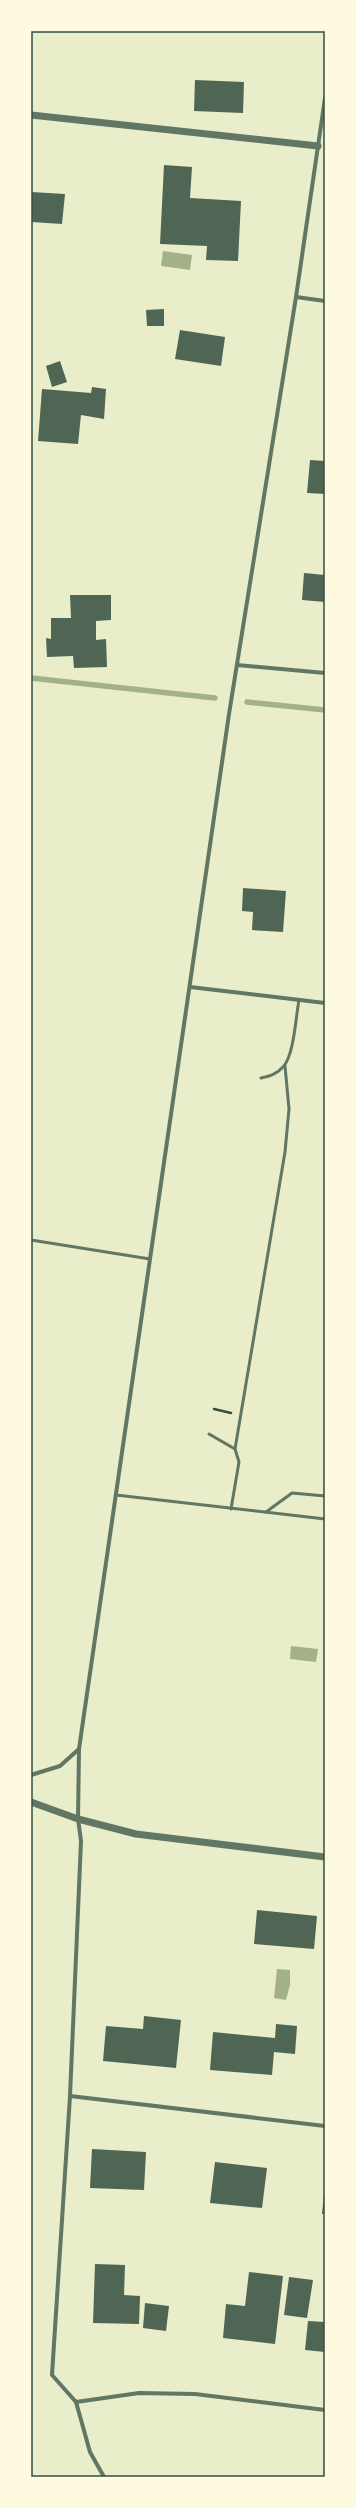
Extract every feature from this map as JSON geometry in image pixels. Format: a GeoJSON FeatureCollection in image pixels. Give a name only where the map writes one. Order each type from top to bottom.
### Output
{"type":"FeatureCollection","features":[{"type":"Feature","properties":{"kind":"street"},"geometry":{"type":"LineString","coordinates":[[104,2477],[90,2452],[76,2402],[52,2375],[70,2096],[81,1841],[78,1819],[79,1749],[237,665],[296,297],[325,98]]}},
{"type":"Feature","properties":{"kind":"street"},"geometry":{"type":"LineString","coordinates":[[31,115],[318,146]]}},
{"type":"Feature","properties":{"kind":"street"},"geometry":{"type":"LineString","coordinates":[[296,297],[325,301]]}},
{"type":"Feature","properties":{"kind":"street"},"geometry":{"type":"LineString","coordinates":[[237,665],[325,673]]}},
{"type":"Feature","properties":{"kind":"street"},"geometry":{"type":"LineString","coordinates":[[190,987],[325,1003]]}},
{"type":"Feature","properties":{"kind":"street"},"geometry":{"type":"LineString","coordinates":[[31,1775],[60,1766],[79,1749]]}},
{"type":"Feature","properties":{"kind":"street"},"geometry":{"type":"LineString","coordinates":[[31,1802],[78,1819],[136,1834],[325,1858]]}},
{"type":"Feature","properties":{"kind":"street"},"geometry":{"type":"LineString","coordinates":[[70,2096],[325,2126]]}},
{"type":"Feature","properties":{"kind":"street"},"geometry":{"type":"LineString","coordinates":[[76,2402],[139,2393],[195,2394],[325,2410]]}},
{"type":"Feature","properties":{"kind":"lane"},"geometry":{"type":"LineString","coordinates":[[231,1509],[239,1462],[235,1449],[285,1152],[289,1109],[285,1066],[292,1046],[299,1000]]}},
{"type":"Feature","properties":{"kind":"lane"},"geometry":{"type":"LineString","coordinates":[[261,1078],[275,1074],[285,1066]]}},
{"type":"Feature","properties":{"kind":"lane"},"geometry":{"type":"LineString","coordinates":[[31,1240],[150,1260]]}},
{"type":"Feature","properties":{"kind":"lane"},"geometry":{"type":"LineString","coordinates":[[209,1434],[235,1449]]}},
{"type":"Feature","properties":{"kind":"lane"},"geometry":{"type":"LineString","coordinates":[[266,1513],[292,1493],[325,1496]]}},
{"type":"Feature","properties":{"kind":"lane"},"geometry":{"type":"LineString","coordinates":[[116,1495],[325,1520]]}},
{"type":"Feature","properties":{"kind":"path"},"geometry":{"type":"LineString","coordinates":[[214,1409],[237,1414]]}},
{"type":"Feature","properties":{"kind":"shaded area"},"geometry":{"type":"Polygon","coordinates":[[[163,251],[192,255],[190,270],[161,266],[163,251]]]}},
{"type":"Feature","properties":{"kind":"shaded area"},"geometry":{"type":"Polygon","coordinates":[[[291,1646],[318,1649],[316,1662],[290,1659],[291,1646]]]}},
{"type":"Feature","properties":{"kind":"shaded area"},"geometry":{"type":"Polygon","coordinates":[[[277,1969],[290,1970],[290,1985],[286,2000],[274,1998],[277,1969]]]}},
{"type":"Feature","properties":{"kind":"building"},"geometry":{"type":"Polygon","coordinates":[[[195,80],[244,82],[243,113],[194,111],[195,80]]]}},
{"type":"Feature","properties":{"kind":"building"},"geometry":{"type":"Polygon","coordinates":[[[164,165],[192,167],[190,198],[241,201],[238,261],[206,260],[207,246],[160,244],[164,165]]]}},
{"type":"Feature","properties":{"kind":"building"},"geometry":{"type":"Polygon","coordinates":[[[31,192],[65,194],[62,224],[31,222],[31,192]]]}},
{"type":"Feature","properties":{"kind":"building"},"geometry":{"type":"Polygon","coordinates":[[[164,309],[164,326],[147,326],[146,310],[164,309]]]}},
{"type":"Feature","properties":{"kind":"building"},"geometry":{"type":"Polygon","coordinates":[[[180,330],[225,337],[221,366],[175,359],[180,330]]]}},
{"type":"Feature","properties":{"kind":"building"},"geometry":{"type":"Polygon","coordinates":[[[60,361],[67,382],[52,387],[46,366],[60,361]]]}},
{"type":"Feature","properties":{"kind":"building"},"geometry":{"type":"Polygon","coordinates":[[[92,387],[106,389],[104,419],[81,415],[78,444],[38,441],[42,389],[91,393],[92,387]]]}},
{"type":"Feature","properties":{"kind":"building"},"geometry":{"type":"Polygon","coordinates":[[[310,460],[325,461],[325,494],[307,493],[310,460]]]}},
{"type":"Feature","properties":{"kind":"building"},"geometry":{"type":"Polygon","coordinates":[[[304,573],[325,575],[325,602],[302,600],[304,573]]]}},
{"type":"Feature","properties":{"kind":"building"},"geometry":{"type":"Polygon","coordinates":[[[70,595],[111,595],[111,620],[96,621],[96,640],[106,639],[107,667],[74,668],[73,656],[47,657],[46,638],[51,639],[51,618],[71,618],[70,595]]]}},
{"type":"Feature","properties":{"kind":"building"},"geometry":{"type":"Polygon","coordinates":[[[243,888],[286,891],[283,932],[252,930],[253,912],[242,911],[243,888]]]}},
{"type":"Feature","properties":{"kind":"building"},"geometry":{"type":"Polygon","coordinates":[[[257,1910],[317,1916],[314,1949],[254,1944],[257,1910]]]}},
{"type":"Feature","properties":{"kind":"building"},"geometry":{"type":"Polygon","coordinates":[[[144,2016],[181,2020],[176,2068],[103,2061],[106,2026],[143,2029],[144,2016]]]}},
{"type":"Feature","properties":{"kind":"building"},"geometry":{"type":"Polygon","coordinates":[[[276,2024],[297,2026],[295,2054],[274,2052],[272,2075],[210,2070],[213,2032],[275,2038],[276,2024]]]}},
{"type":"Feature","properties":{"kind":"building"},"geometry":{"type":"Polygon","coordinates":[[[92,2149],[146,2152],[144,2190],[90,2188],[92,2149]]]}},
{"type":"Feature","properties":{"kind":"building"},"geometry":{"type":"Polygon","coordinates":[[[215,2162],[267,2168],[262,2208],[210,2203],[215,2162]]]}},
{"type":"Feature","properties":{"kind":"building"},"geometry":{"type":"Polygon","coordinates":[[[324,2194],[325,2214],[322,2214],[324,2194]]]}},
{"type":"Feature","properties":{"kind":"building"},"geometry":{"type":"Polygon","coordinates":[[[95,2264],[125,2265],[124,2295],[140,2296],[139,2324],[93,2323],[95,2264]]]}},
{"type":"Feature","properties":{"kind":"building"},"geometry":{"type":"Polygon","coordinates":[[[249,2272],[283,2276],[275,2344],[223,2338],[226,2304],[245,2306],[249,2272]]]}},
{"type":"Feature","properties":{"kind":"building"},"geometry":{"type":"Polygon","coordinates":[[[289,2277],[313,2280],[307,2318],[284,2315],[289,2277]]]}},
{"type":"Feature","properties":{"kind":"building"},"geometry":{"type":"Polygon","coordinates":[[[145,2303],[169,2306],[166,2331],[143,2328],[145,2303]]]}},
{"type":"Feature","properties":{"kind":"building"},"geometry":{"type":"Polygon","coordinates":[[[308,2321],[325,2322],[325,2352],[305,2350],[308,2321]]]}},
{"type":"Feature","properties":{"kind":"waterway"},"geometry":{"type":"LineString","coordinates":[[31,678],[215,698]]}},
{"type":"Feature","properties":{"kind":"waterway"},"geometry":{"type":"LineString","coordinates":[[247,702],[325,710]]}}]}
